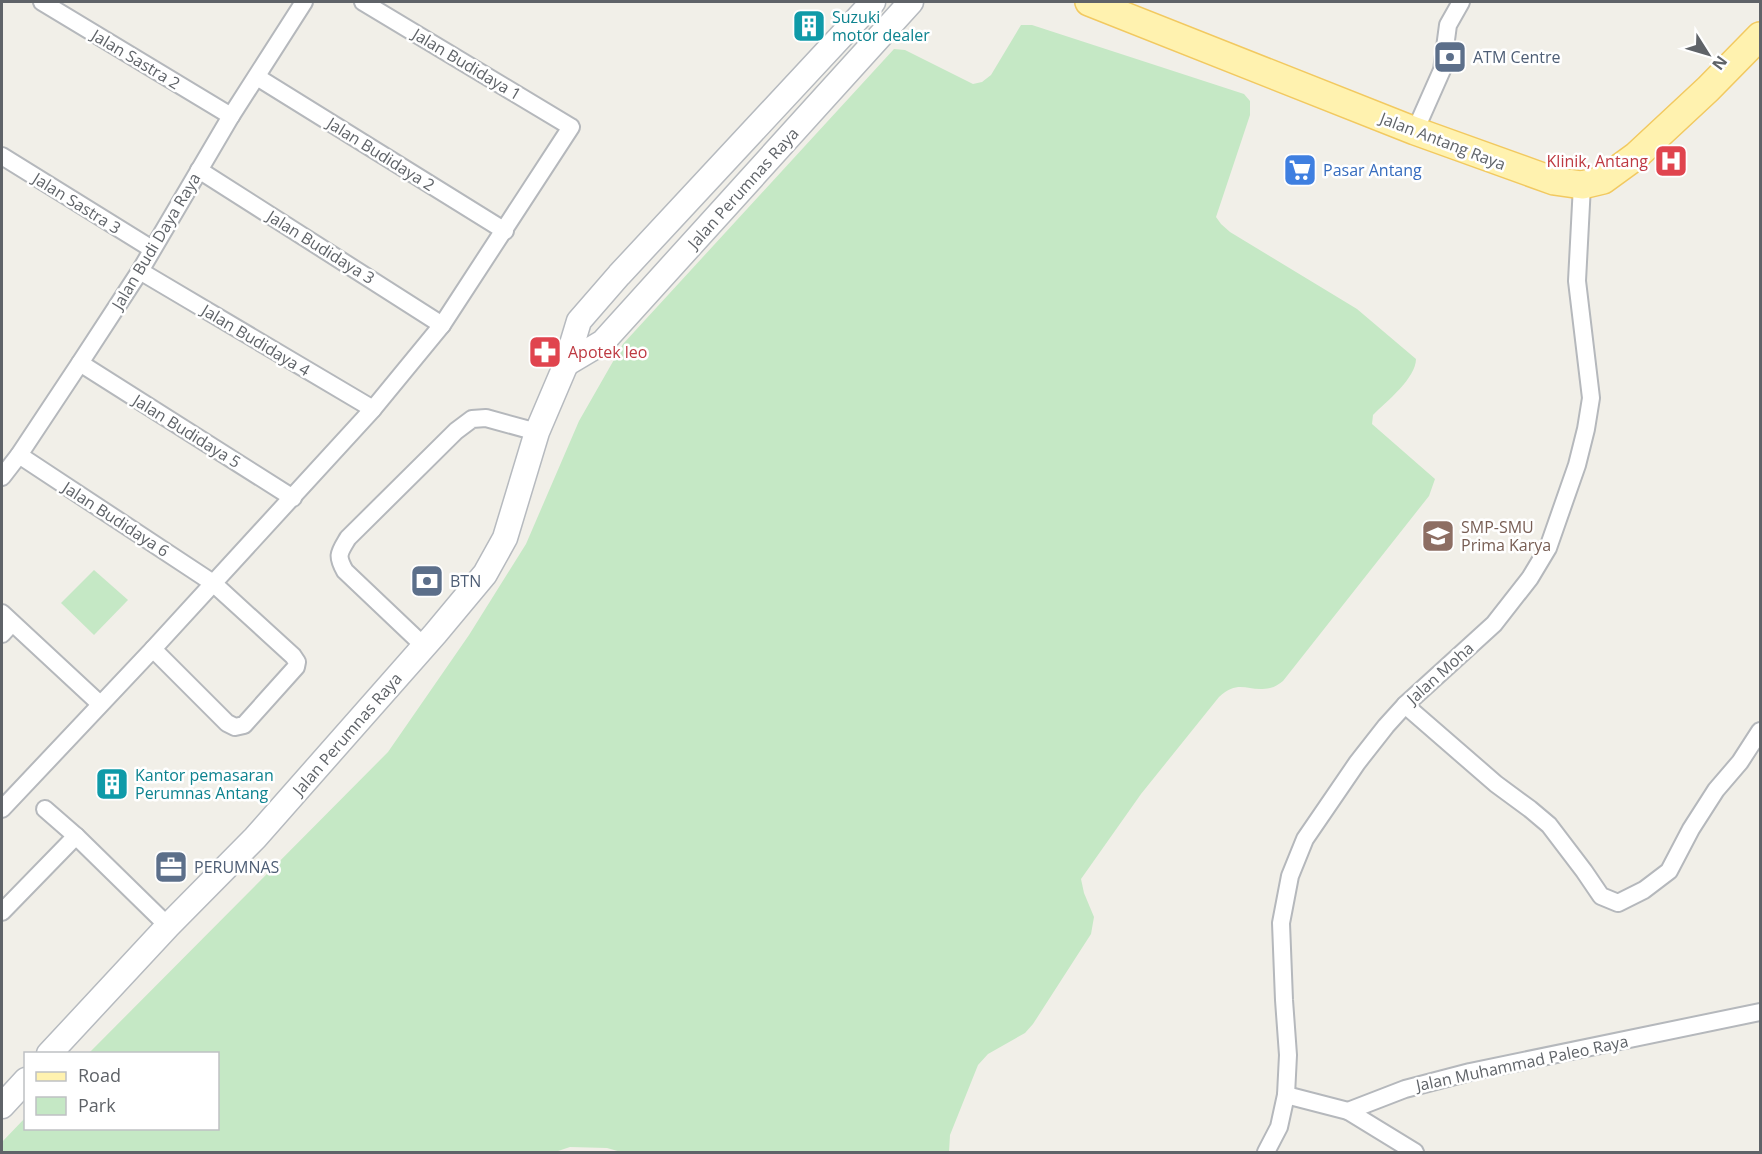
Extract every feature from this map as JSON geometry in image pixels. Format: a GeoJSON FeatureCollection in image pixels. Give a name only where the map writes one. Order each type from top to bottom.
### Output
{"type":"FeatureCollection","features":[{"type":"Feature","properties":{"kind":"main road","name":"Jalan Antang Raya"},"geometry":{"type":"LineString","coordinates":[[1089,2],[1415,131],[1554,181],[1582,185],[1603,180],[1636,156],[1761,36]]}},
{"type":"Feature","properties":{"kind":"street","name":"Jalan Sastra 2"},"geometry":{"type":"LineString","coordinates":[[42,2],[231,116]]}},
{"type":"Feature","properties":{"kind":"street","name":"Jalan Budi Daya Raya"},"geometry":{"type":"LineString","coordinates":[[2,477],[140,271],[231,116],[304,2]]}},
{"type":"Feature","properties":{"kind":"street","name":"Jalan Budidaya 1"},"geometry":{"type":"LineString","coordinates":[[363,2],[571,127],[505,231]]}},
{"type":"Feature","properties":{"kind":"street","name":"Jalan Perumnas Raya"},"geometry":{"type":"LineString","coordinates":[[51,1052],[168,926],[255,838],[485,574],[505,538],[537,432],[566,364],[579,321],[873,2]]}},
{"type":"Feature","properties":{"kind":"street","name":"Jalan Perumnas Raya"},"geometry":{"type":"LineString","coordinates":[[566,364],[603,342],[911,2]]}},
{"type":"Feature","properties":{"kind":"street"},"geometry":{"type":"LineString","coordinates":[[1415,131],[1442,70],[1448,25],[1461,2]]}},
{"type":"Feature","properties":{"kind":"street","name":"Jalan Budidaya 2"},"geometry":{"type":"LineString","coordinates":[[257,77],[505,231]]}},
{"type":"Feature","properties":{"kind":"street","name":"Jalan Sastra 3"},"geometry":{"type":"LineString","coordinates":[[2,156],[152,249]]}},
{"type":"Feature","properties":{"kind":"street","name":"Jalan Budidaya 3"},"geometry":{"type":"LineString","coordinates":[[199,170],[442,325]]}},
{"type":"Feature","properties":{"kind":"street","name":"Jalan Moha"},"geometry":{"type":"LineString","coordinates":[[1266,1152],[1279,1127],[1286,1095],[1288,1055],[1281,923],[1290,876],[1305,839],[1357,763],[1405,705],[1494,624],[1530,578],[1548,548],[1561,512],[1584,438],[1591,398],[1578,281],[1582,185]]}},
{"type":"Feature","properties":{"kind":"street"},"geometry":{"type":"LineString","coordinates":[[2,809],[153,649],[373,409],[442,325],[505,231]]}},
{"type":"Feature","properties":{"kind":"street","name":"Jalan Budidaya 4"},"geometry":{"type":"LineString","coordinates":[[140,271],[373,409]]}},
{"type":"Feature","properties":{"kind":"street","name":"Jalan Budidaya 5"},"geometry":{"type":"LineString","coordinates":[[80,363],[293,498]]}},
{"type":"Feature","properties":{"kind":"street"},"geometry":{"type":"LineString","coordinates":[[424,646],[345,571],[339,560],[339,552],[348,538],[456,431],[472,419],[486,418],[537,432]]}},
{"type":"Feature","properties":{"kind":"street","name":"Jalan Budidaya 6"},"geometry":{"type":"LineString","coordinates":[[19,454],[213,583],[297,662],[296,667],[244,725],[235,727],[227,723],[153,649]]}},
{"type":"Feature","properties":{"kind":"street"},"geometry":{"type":"LineString","coordinates":[[5,623],[100,704]]}},
{"type":"Feature","properties":{"kind":"street"},"geometry":{"type":"LineString","coordinates":[[1405,705],[1496,784],[1549,825],[1601,896],[1618,903],[1644,890],[1669,871],[1691,829],[1716,790],[1740,762],[1761,731]]}},
{"type":"Feature","properties":{"kind":"street"},"geometry":{"type":"LineString","coordinates":[[45,808],[168,926]]}},
{"type":"Feature","properties":{"kind":"street"},"geometry":{"type":"LineString","coordinates":[[2,912],[76,836]]}},
{"type":"Feature","properties":{"kind":"street","name":"Jalan Muhammad Paleo Raya"},"geometry":{"type":"LineString","coordinates":[[1348,1111],[1405,1089],[1470,1072],[1761,1012]]}},
{"type":"Feature","properties":{"kind":"street"},"geometry":{"type":"LineString","coordinates":[[2,1106],[24,1082]]}},
{"type":"Feature","properties":{"kind":"street"},"geometry":{"type":"LineString","coordinates":[[1286,1095],[1348,1111],[1415,1152]]}},
{"type":"Feature","properties":{"kind":"green space"},"geometry":{"type":"Polygon","coordinates":[[[1021,25],[1032,25],[1244,94],[1250,101],[1250,115],[1216,217],[1230,232],[1357,309],[1416,359],[1411,374],[1400,389],[1373,415],[1372,424],[1435,479],[1429,496],[1283,681],[1270,688],[1239,687],[1226,691],[1141,794],[1081,879],[1094,917],[1091,934],[1033,1024],[1025,1033],[988,1054],[978,1065],[950,1135],[949,1152],[621,1152],[607,1148],[570,1147],[555,1152],[2,1152],[2,1142],[24,1119],[24,1130],[219,1130],[219,1052],[90,1052],[388,752],[469,635],[526,544],[579,421],[623,344],[894,49],[905,50],[973,84],[982,82],[991,75],[1021,25]]]}},
{"type":"Feature","properties":{"kind":"green space"},"geometry":{"type":"Polygon","coordinates":[[[94,570],[128,600],[94,635],[61,603],[94,570]]]}},
{"type":"Feature","properties":{"kind":"place","name":"Suzuki motor dealer"},"geometry":{"type":"Point","coordinates":[809,26]}},
{"type":"Feature","properties":{"kind":"place","name":"ATM Centre"},"geometry":{"type":"Point","coordinates":[1450,57]}},
{"type":"Feature","properties":{"kind":"place","name":"Klinik, Antang"},"geometry":{"type":"Point","coordinates":[1671,161]}},
{"type":"Feature","properties":{"kind":"place","name":"Pasar Antang"},"geometry":{"type":"Point","coordinates":[1300,170]}},
{"type":"Feature","properties":{"kind":"place","name":"Apotek leo"},"geometry":{"type":"Point","coordinates":[545,352]}},
{"type":"Feature","properties":{"kind":"place","name":"SMP-SMU Prima Karya"},"geometry":{"type":"Point","coordinates":[1438,536]}},
{"type":"Feature","properties":{"kind":"place","name":"BTN"},"geometry":{"type":"Point","coordinates":[427,581]}},
{"type":"Feature","properties":{"kind":"place","name":"Kantor pemasaran Perumnas Antang"},"geometry":{"type":"Point","coordinates":[112,784]}},
{"type":"Feature","properties":{"kind":"place","name":"PERUMNAS"},"geometry":{"type":"Point","coordinates":[171,867]}}]}
